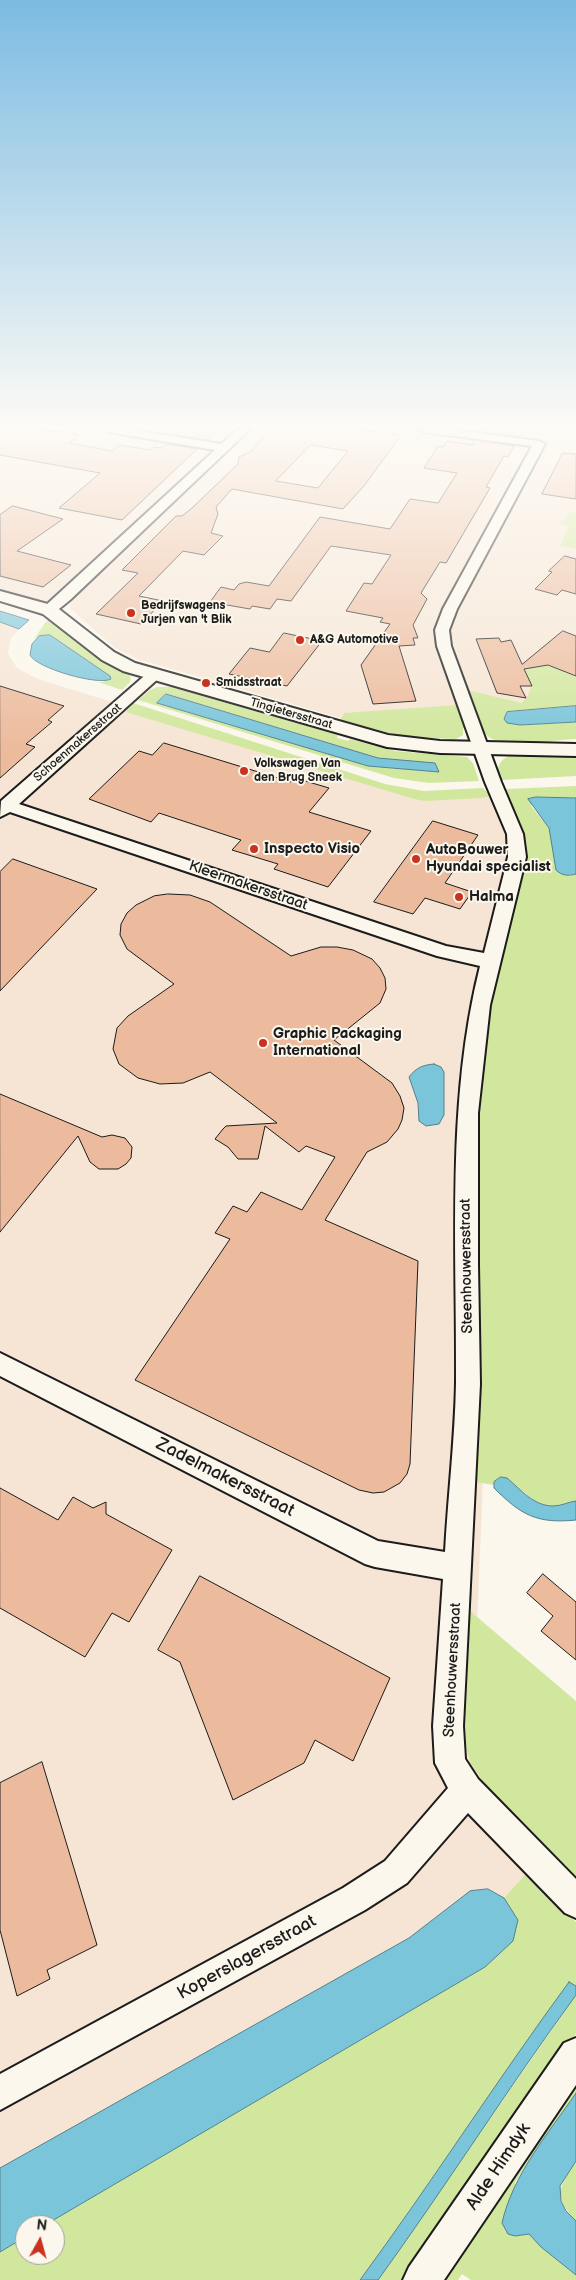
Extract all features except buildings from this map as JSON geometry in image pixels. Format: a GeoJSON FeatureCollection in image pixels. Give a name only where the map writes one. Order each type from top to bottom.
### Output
{"type":"FeatureCollection","features":[{"type":"Feature","properties":{"kind":"street"},"geometry":{"type":"LineString","coordinates":[[49,610],[131,535]]}},
{"type":"Feature","properties":{"kind":"street"},"geometry":{"type":"LineString","coordinates":[[482,748],[444,646],[442,630],[450,609],[490,535]]}},
{"type":"Feature","properties":{"kind":"street","name":"Tingietersstraat"},"geometry":{"type":"LineString","coordinates":[[0,596],[49,610],[108,656],[129,666],[387,741],[440,747],[576,750]]}},
{"type":"Feature","properties":{"kind":"street","name":"Schoenmakersstraat"},"geometry":{"type":"LineString","coordinates":[[4,808],[154,674]]}},
{"type":"Feature","properties":{"kind":"street","name":"Steenhouwersstraat"},"geometry":{"type":"LineString","coordinates":[[468,1790],[450,1763],[449,1736],[468,1384],[466,1265],[468,1113],[474,1045],[490,960],[517,857],[515,834],[493,782],[482,748]]}},
{"type":"Feature","properties":{"kind":"street","name":"Kleermakersstraat"},"geometry":{"type":"LineString","coordinates":[[4,808],[444,952],[490,960]]}},
{"type":"Feature","properties":{"kind":"street","name":"Zadelmakersstraat"},"geometry":{"type":"LineString","coordinates":[[0,1364],[375,1554],[458,1568]]}},
{"type":"Feature","properties":{"kind":"street"},"geometry":{"type":"LineString","coordinates":[[468,1790],[576,1902]]}},
{"type":"Feature","properties":{"kind":"street","name":"Koperslagersstraat"},"geometry":{"type":"LineString","coordinates":[[0,2093],[354,1899],[396,1872],[468,1790]]}},
{"type":"Feature","properties":{"kind":"street","name":"Alde Himdyk"},"geometry":{"type":"LineString","coordinates":[[422,2280],[576,2055]]}},
{"type":"Feature","properties":{"kind":"shaded area"},"geometry":{"type":"Polygon","coordinates":[[[0,535],[576,535],[576,715],[519,727],[447,729],[347,720],[137,659],[115,648],[74,612],[70,608],[70,604],[74,599],[57,594],[46,601],[38,601],[0,590],[0,535]]]}},
{"type":"Feature","properties":{"kind":"shaded area"},"geometry":{"type":"Polygon","coordinates":[[[0,618],[23,625],[11,638],[8,653],[17,668],[38,679],[402,792],[441,795],[517,790],[550,875],[483,1477],[476,1650],[576,1739],[576,1830],[499,1917],[0,2208],[0,618]]]}},
{"type":"Feature","properties":{"kind":"green space"},"geometry":{"type":"Polygon","coordinates":[[[565,535],[576,535],[576,549],[560,546],[565,535]]]}},
{"type":"Feature","properties":{"kind":"green space"},"geometry":{"type":"Polygon","coordinates":[[[51,618],[104,661],[128,672],[131,678],[130,682],[122,690],[98,682],[104,682],[52,636],[39,636],[34,639],[45,623],[51,618]]]}},
{"type":"Feature","properties":{"kind":"green space"},"geometry":{"type":"Polygon","coordinates":[[[547,665],[576,677],[576,706],[507,712],[504,719],[507,723],[520,725],[576,722],[576,739],[514,743],[501,742],[485,733],[477,718],[467,690],[522,703],[532,686],[523,667],[547,665]]]}},
{"type":"Feature","properties":{"kind":"green space"},"geometry":{"type":"Polygon","coordinates":[[[157,687],[171,687],[338,735],[337,738],[348,741],[350,739],[395,751],[467,757],[473,763],[479,781],[429,783],[394,778],[138,700],[157,687]],[[166,694],[158,703],[368,766],[438,772],[378,758],[166,694]]]}},
{"type":"Feature","properties":{"kind":"green space"},"geometry":{"type":"Polygon","coordinates":[[[133,703],[385,784],[424,791],[483,788],[490,796],[425,801],[414,799],[126,712],[133,703]]]}},
{"type":"Feature","properties":{"kind":"green space"},"geometry":{"type":"Polygon","coordinates":[[[457,705],[468,727],[463,728],[463,735],[456,739],[407,737],[340,721],[344,713],[457,705]]]}},
{"type":"Feature","properties":{"kind":"green space"},"geometry":{"type":"Polygon","coordinates":[[[512,754],[576,757],[576,776],[501,780],[498,771],[499,764],[512,754]]]}},
{"type":"Feature","properties":{"kind":"green space"},"geometry":{"type":"Polygon","coordinates":[[[576,786],[576,798],[536,797],[531,806],[549,828],[569,876],[576,874],[576,1501],[554,1506],[536,1502],[524,1492],[494,1482],[494,1485],[476,1482],[480,1385],[476,1158],[492,984],[515,905],[524,847],[523,838],[505,789],[576,786]]]}},
{"type":"Feature","properties":{"kind":"green space"},"geometry":{"type":"Polygon","coordinates":[[[470,1611],[576,1701],[576,1877],[490,1791],[471,1764],[466,1748],[465,1724],[470,1611]]]}},
{"type":"Feature","properties":{"kind":"green space"},"geometry":{"type":"Polygon","coordinates":[[[527,1873],[576,1922],[576,1986],[569,1983],[360,2280],[0,2280],[0,2252],[15,2243],[15,2265],[65,2265],[65,2215],[62,2215],[485,1967],[518,1920],[504,1898],[527,1873]]]}},
{"type":"Feature","properties":{"kind":"green space"},"geometry":{"type":"Polygon","coordinates":[[[576,1995],[576,2034],[406,2280],[378,2280],[576,1995]]]}},
{"type":"Feature","properties":{"kind":"green space"},"geometry":{"type":"Polygon","coordinates":[[[576,2074],[576,2093],[515,2182],[515,2236],[529,2233],[542,2247],[576,2275],[576,2280],[471,2280],[462,2274],[458,2280],[436,2280],[576,2074]]]}},
{"type":"Feature","properties":{"kind":"green space"},"geometry":{"type":"Polygon","coordinates":[[[576,2161],[576,2221],[563,2204],[561,2191],[565,2178],[576,2161]]]}},
{"type":"Feature","properties":{"kind":"water"},"geometry":{"type":"Polygon","coordinates":[[[0,611],[29,620],[19,629],[0,622],[0,611]]]}},
{"type":"Feature","properties":{"kind":"water"},"geometry":{"type":"Polygon","coordinates":[[[50,635],[110,676],[111,679],[104,681],[81,678],[55,670],[35,660],[30,655],[32,644],[39,636],[50,635]]]}},
{"type":"Feature","properties":{"kind":"water"},"geometry":{"type":"Polygon","coordinates":[[[166,694],[378,758],[435,763],[439,772],[368,766],[157,703],[166,694]]]}},
{"type":"Feature","properties":{"kind":"water"},"geometry":{"type":"Polygon","coordinates":[[[576,706],[576,722],[520,725],[507,723],[504,719],[507,712],[576,706]]]}},
{"type":"Feature","properties":{"kind":"water"},"geometry":{"type":"Polygon","coordinates":[[[536,797],[576,798],[576,874],[566,875],[556,870],[549,828],[528,799],[536,797]]]}},
{"type":"Feature","properties":{"kind":"water"},"geometry":{"type":"Polygon","coordinates":[[[434,1064],[441,1067],[444,1072],[444,1115],[439,1124],[426,1126],[419,1121],[418,1103],[409,1077],[420,1067],[434,1064]]]}},
{"type":"Feature","properties":{"kind":"water"},"geometry":{"type":"Polygon","coordinates":[[[501,1477],[507,1478],[528,1496],[546,1505],[556,1506],[576,1501],[576,1520],[562,1521],[530,1516],[513,1505],[494,1488],[494,1482],[501,1477]]]}},
{"type":"Feature","properties":{"kind":"water"},"geometry":{"type":"Polygon","coordinates":[[[488,1889],[504,1898],[518,1920],[513,1941],[485,1967],[62,2215],[15,2215],[15,2243],[0,2252],[0,2168],[409,1938],[470,1891],[488,1889]]]}},
{"type":"Feature","properties":{"kind":"water"},"geometry":{"type":"Polygon","coordinates":[[[569,1982],[576,1986],[576,1995],[403,2245],[378,2280],[360,2280],[516,2056],[569,1982]]]}},
{"type":"Feature","properties":{"kind":"water"},"geometry":{"type":"Polygon","coordinates":[[[576,2093],[576,2161],[560,2186],[561,2201],[566,2211],[576,2221],[576,2275],[541,2247],[529,2234],[515,2236],[508,2234],[502,2223],[507,2205],[523,2171],[576,2093]]]}},
{"type":"Feature","properties":{"kind":"place","name":"Bedrijfswagens Jurjen van 't Blik"},"geometry":{"type":"Point","coordinates":[131,613]}},
{"type":"Feature","properties":{"kind":"place","name":"A&G Automotive"},"geometry":{"type":"Point","coordinates":[300,640]}},
{"type":"Feature","properties":{"kind":"place","name":"Smidsstraat"},"geometry":{"type":"Point","coordinates":[206,683]}},
{"type":"Feature","properties":{"kind":"place","name":"Volkswagen Van den Brug Sneek"},"geometry":{"type":"Point","coordinates":[244,771]}},
{"type":"Feature","properties":{"kind":"place","name":"Inspecto Visio"},"geometry":{"type":"Point","coordinates":[254,849]}},
{"type":"Feature","properties":{"kind":"place","name":"AutoBouwer Hyundai specialist"},"geometry":{"type":"Point","coordinates":[416,859]}},
{"type":"Feature","properties":{"kind":"place","name":"Halma"},"geometry":{"type":"Point","coordinates":[459,897]}},
{"type":"Feature","properties":{"kind":"place","name":"Graphic Packaging International"},"geometry":{"type":"Point","coordinates":[263,1043]}}]}
